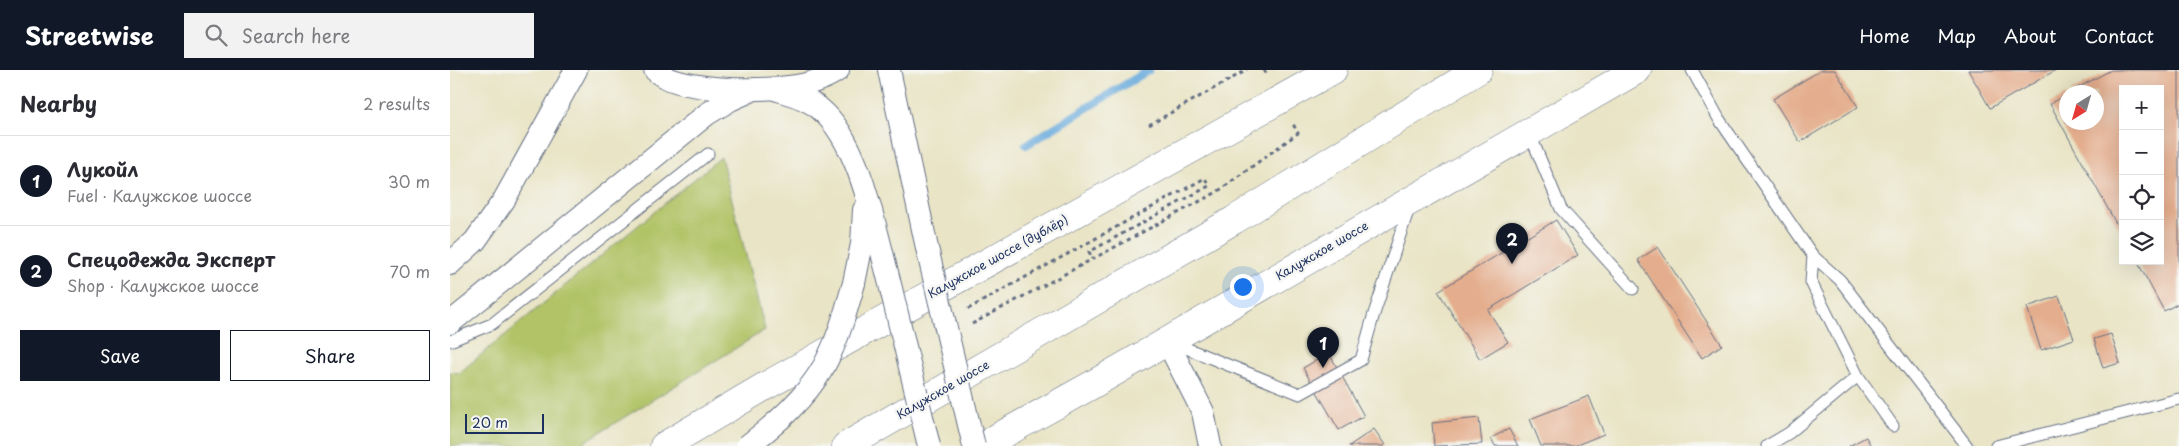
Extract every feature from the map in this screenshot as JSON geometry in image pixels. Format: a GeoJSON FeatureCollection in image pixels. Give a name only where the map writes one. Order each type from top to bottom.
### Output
{"type":"FeatureCollection","features":[{"type":"Feature","properties":{"kind":"highway","name":"Калужское шоссе (дублёр)"},"geometry":{"type":"LineString","coordinates":[[664,446],[762,388],[1333,70]]}},
{"type":"Feature","properties":{"kind":"highway","name":"Калужское шоссе"},"geometry":{"type":"LineString","coordinates":[[846,446],[1226,225],[1478,70]]}},
{"type":"Feature","properties":{"kind":"highway","name":"Калужское шоссе"},"geometry":{"type":"LineString","coordinates":[[982,446],[1637,70]]}},
{"type":"Feature","properties":{"kind":"street"},"geometry":{"type":"LineString","coordinates":[[450,264],[475,241],[504,200],[576,70]]}},
{"type":"Feature","properties":{"kind":"street"},"geometry":{"type":"LineString","coordinates":[[655,70],[660,75],[682,83],[708,88],[765,89],[809,83],[838,70]]}},
{"type":"Feature","properties":{"kind":"street"},"geometry":{"type":"LineString","coordinates":[[889,70],[927,248],[974,446]]}},
{"type":"Feature","properties":{"kind":"street"},"geometry":{"type":"LineString","coordinates":[[450,323],[706,114],[730,100],[765,89],[798,96],[820,109],[843,134],[866,194],[929,446]]}},
{"type":"Feature","properties":{"kind":"street"},"geometry":{"type":"LineString","coordinates":[[747,446],[772,427],[795,405],[823,367],[841,329],[854,283],[862,244],[866,194]]}},
{"type":"Feature","properties":{"kind":"street"},"geometry":{"type":"LineString","coordinates":[[1167,341],[1203,412],[1210,446]]}},
{"type":"Feature","properties":{"kind":"lane"},"geometry":{"type":"LineString","coordinates":[[1692,70],[1719,119],[1813,256],[1840,280],[1967,446]]}},
{"type":"Feature","properties":{"kind":"lane"},"geometry":{"type":"LineString","coordinates":[[1529,132],[1561,209],[1633,289]]}},
{"type":"Feature","properties":{"kind":"lane"},"geometry":{"type":"LineString","coordinates":[[450,341],[492,324],[708,154]]}},
{"type":"Feature","properties":{"kind":"lane"},"geometry":{"type":"LineString","coordinates":[[1167,341],[1300,394],[1361,360],[1373,317],[1412,199]]}},
{"type":"Feature","properties":{"kind":"lane"},"geometry":{"type":"LineString","coordinates":[[1813,256],[1811,282],[1858,376],[1893,426]]}},
{"type":"Feature","properties":{"kind":"lane"},"geometry":{"type":"LineString","coordinates":[[1767,446],[1789,433],[1858,376]]}},
{"type":"Feature","properties":{"kind":"lane"},"geometry":{"type":"LineString","coordinates":[[1996,446],[2179,399]]}},
{"type":"Feature","properties":{"kind":"path"},"geometry":{"type":"LineString","coordinates":[[1149,124],[1247,70]]}},
{"type":"Feature","properties":{"kind":"path"},"geometry":{"type":"LineString","coordinates":[[972,324],[1217,192],[1298,133],[1282,100],[1264,70]]}},
{"type":"Feature","properties":{"kind":"path"},"geometry":{"type":"LineString","coordinates":[[968,309],[1205,178],[1209,186],[1089,252],[1094,259]]}},
{"type":"Feature","properties":{"kind":"green space"},"geometry":{"type":"Polygon","coordinates":[[[721,157],[765,330],[578,446],[450,446],[450,372],[459,373],[721,157]]]}},
{"type":"Feature","properties":{"kind":"building"},"geometry":{"type":"Polygon","coordinates":[[[1821,70],[1835,70],[1858,107],[1800,142],[1773,99],[1821,70]]]}},
{"type":"Feature","properties":{"kind":"building"},"geometry":{"type":"Polygon","coordinates":[[[1968,70],[2056,70],[1990,108],[1968,70]]]}},
{"type":"Feature","properties":{"kind":"building"},"geometry":{"type":"Polygon","coordinates":[[[2111,70],[2179,70],[2179,303],[2164,311],[2139,265],[2164,265],[2164,85],[2119,85],[2119,229],[2064,130],[2104,130],[2104,85],[2083,85],[2111,70]]]}},
{"type":"Feature","properties":{"kind":"building"},"geometry":{"type":"Polygon","coordinates":[[[2059,99],[2059,120],[2050,104],[2059,99]]]}},
{"type":"Feature","properties":{"kind":"building"},"geometry":{"type":"Polygon","coordinates":[[[1556,220],[1578,255],[1488,310],[1508,342],[1480,359],[1438,291],[1556,220]]]}},
{"type":"Feature","properties":{"kind":"building"},"geometry":{"type":"Polygon","coordinates":[[[1658,247],[1722,345],[1702,358],[1638,260],[1658,247]]]}},
{"type":"Feature","properties":{"kind":"building"},"geometry":{"type":"Polygon","coordinates":[[[2059,296],[2074,339],[2041,350],[2027,307],[2059,296]]]}},
{"type":"Feature","properties":{"kind":"building"},"geometry":{"type":"Polygon","coordinates":[[[2111,334],[2120,363],[2103,368],[2094,339],[2111,334]]]}},
{"type":"Feature","properties":{"kind":"building"},"geometry":{"type":"Polygon","coordinates":[[[1329,353],[1364,416],[1339,430],[1303,368],[1329,353]]]}},
{"type":"Feature","properties":{"kind":"building"},"geometry":{"type":"Polygon","coordinates":[[[1589,396],[1604,434],[1574,446],[1541,446],[1530,419],[1589,396]]]}},
{"type":"Feature","properties":{"kind":"building"},"geometry":{"type":"Polygon","coordinates":[[[1479,418],[1482,444],[1434,446],[1432,423],[1479,418]]]}},
{"type":"Feature","properties":{"kind":"building"},"geometry":{"type":"Polygon","coordinates":[[[1374,429],[1385,445],[1349,446],[1374,429]]]}},
{"type":"Feature","properties":{"kind":"building"},"geometry":{"type":"Polygon","coordinates":[[[1509,429],[1518,446],[1495,446],[1491,438],[1509,429]]]}},
{"type":"Feature","properties":{"kind":"building"},"geometry":{"type":"Polygon","coordinates":[[[1866,437],[1871,446],[1849,446],[1866,437]]]}},
{"type":"Feature","properties":{"kind":"waterway"},"geometry":{"type":"LineString","coordinates":[[1026,145],[1149,70]]}},
{"type":"Feature","properties":{"kind":"place","name":"Спецодежда Эксперт"},"geometry":{"type":"Point","coordinates":[1512,264]}},
{"type":"Feature","properties":{"kind":"place","name":"Лукойл"},"geometry":{"type":"Point","coordinates":[1323,368]}}]}
